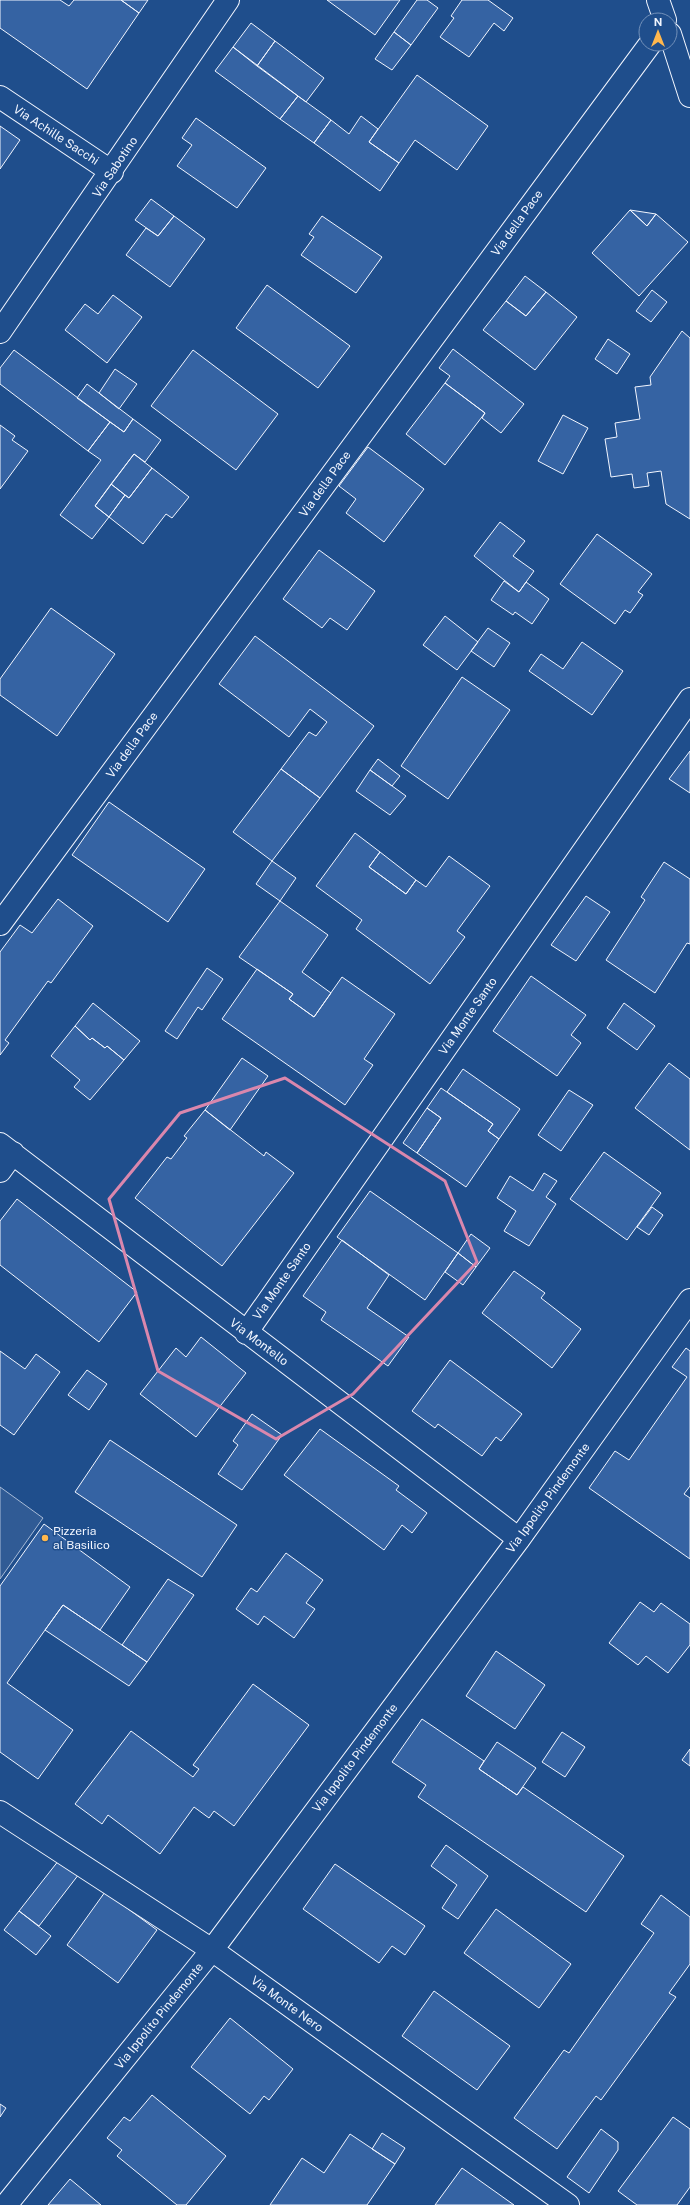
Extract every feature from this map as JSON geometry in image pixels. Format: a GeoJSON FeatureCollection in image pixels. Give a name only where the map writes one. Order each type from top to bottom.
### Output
{"type":"FeatureCollection","features":[{"type":"Feature","properties":{"kind":"street","name":"Via Sabotino"},"geometry":{"type":"LineString","coordinates":[[0,332],[112,172],[228,0]]}},
{"type":"Feature","properties":{"kind":"street"},"geometry":{"type":"LineString","coordinates":[[658,0],[662,12]]}},
{"type":"Feature","properties":{"kind":"street","name":"Via della Pace"},"geometry":{"type":"LineString","coordinates":[[0,924],[644,52]]}},
{"type":"Feature","properties":{"kind":"street"},"geometry":{"type":"LineString","coordinates":[[676,52],[690,96]]}},
{"type":"Feature","properties":{"kind":"street","name":"Via Achille Sacchi"},"geometry":{"type":"LineString","coordinates":[[0,97],[112,172]]}},
{"type":"Feature","properties":{"kind":"street","name":"Via Monte Santo"},"geometry":{"type":"LineString","coordinates":[[246,1332],[690,699]]}},
{"type":"Feature","properties":{"kind":"street"},"geometry":{"type":"LineString","coordinates":[[0,1171],[7,1149]]}},
{"type":"Feature","properties":{"kind":"street","name":"Via Montello"},"geometry":{"type":"LineString","coordinates":[[7,1149],[519,1539]]}},
{"type":"Feature","properties":{"kind":"street","name":"Via Ippolito Pindemonte"},"geometry":{"type":"LineString","coordinates":[[6,2205],[212,1950],[519,1539],[690,1300]]}},
{"type":"Feature","properties":{"kind":"street","name":"Via Monte Nero"},"geometry":{"type":"LineString","coordinates":[[0,1812],[212,1950],[568,2205]]}},
{"type":"Feature","properties":{"kind":"highlighted area"},"geometry":{"type":"Polygon","coordinates":[[[285,1078],[445,1181],[477,1262],[353,1394],[276,1439],[158,1371],[109,1199],[180,1113],[285,1078]]]}},
{"type":"Feature","properties":{"kind":"shaded area"},"geometry":{"type":"Polygon","coordinates":[[[0,1487],[43,1518],[0,1579],[0,1487]]]}},
{"type":"Feature","properties":{"kind":"building"},"geometry":{"type":"Polygon","coordinates":[[[0,0],[60,0],[69,6],[74,0],[121,0],[139,13],[87,89],[0,28],[0,0]]]}},
{"type":"Feature","properties":{"kind":"building"},"geometry":{"type":"Polygon","coordinates":[[[121,0],[148,0],[139,13],[121,0]]]}},
{"type":"Feature","properties":{"kind":"building"},"geometry":{"type":"Polygon","coordinates":[[[327,0],[400,0],[375,35],[327,0]]]}},
{"type":"Feature","properties":{"kind":"building"},"geometry":{"type":"Polygon","coordinates":[[[417,0],[427,0],[438,8],[411,45],[394,32],[417,0]]]}},
{"type":"Feature","properties":{"kind":"building"},"geometry":{"type":"Polygon","coordinates":[[[462,0],[488,0],[513,18],[504,31],[494,23],[469,57],[440,37],[454,18],[451,16],[462,0]]]}},
{"type":"Feature","properties":{"kind":"building"},"geometry":{"type":"Polygon","coordinates":[[[251,23],[275,41],[257,66],[233,47],[251,23]]]}},
{"type":"Feature","properties":{"kind":"building"},"geometry":{"type":"Polygon","coordinates":[[[394,32],[411,45],[392,70],[375,59],[394,32]]]}},
{"type":"Feature","properties":{"kind":"building"},"geometry":{"type":"Polygon","coordinates":[[[275,41],[324,78],[306,102],[257,66],[275,41]]]}},
{"type":"Feature","properties":{"kind":"building"},"geometry":{"type":"Polygon","coordinates":[[[233,47],[298,96],[280,119],[215,71],[233,47]]]}},
{"type":"Feature","properties":{"kind":"building"},"geometry":{"type":"Polygon","coordinates":[[[417,75],[488,126],[457,170],[415,140],[399,163],[369,142],[417,75]]]}},
{"type":"Feature","properties":{"kind":"building"},"geometry":{"type":"Polygon","coordinates":[[[298,96],[331,120],[314,143],[280,119],[298,96]]]}},
{"type":"Feature","properties":{"kind":"building"},"geometry":{"type":"Polygon","coordinates":[[[361,116],[378,129],[369,142],[399,163],[380,191],[314,143],[331,120],[349,134],[361,116]]]}},
{"type":"Feature","properties":{"kind":"building"},"geometry":{"type":"Polygon","coordinates":[[[196,118],[266,168],[237,208],[177,166],[192,145],[182,138],[196,118]]]}},
{"type":"Feature","properties":{"kind":"building"},"geometry":{"type":"Polygon","coordinates":[[[0,126],[20,140],[0,169],[0,126]]]}},
{"type":"Feature","properties":{"kind":"building"},"geometry":{"type":"Polygon","coordinates":[[[151,199],[174,216],[158,236],[135,220],[151,199]]]}},
{"type":"Feature","properties":{"kind":"building"},"geometry":{"type":"Polygon","coordinates":[[[630,210],[656,214],[647,226],[630,210]]]}},
{"type":"Feature","properties":{"kind":"building"},"geometry":{"type":"Polygon","coordinates":[[[630,210],[647,226],[656,214],[688,242],[639,296],[592,253],[630,210]]]}},
{"type":"Feature","properties":{"kind":"building"},"geometry":{"type":"Polygon","coordinates":[[[174,216],[205,239],[170,287],[126,255],[146,228],[158,236],[174,216]]]}},
{"type":"Feature","properties":{"kind":"building"},"geometry":{"type":"Polygon","coordinates":[[[322,216],[382,257],[356,293],[301,255],[314,237],[309,234],[322,216]]]}},
{"type":"Feature","properties":{"kind":"building"},"geometry":{"type":"Polygon","coordinates":[[[525,276],[546,292],[526,316],[506,301],[525,276]]]}},
{"type":"Feature","properties":{"kind":"building"},"geometry":{"type":"Polygon","coordinates":[[[267,285],[350,346],[318,388],[236,328],[267,285]]]}},
{"type":"Feature","properties":{"kind":"building"},"geometry":{"type":"Polygon","coordinates":[[[652,290],[667,302],[651,322],[636,311],[652,290]]]}},
{"type":"Feature","properties":{"kind":"building"},"geometry":{"type":"Polygon","coordinates":[[[546,292],[577,317],[535,370],[483,330],[506,301],[526,316],[546,292]]]}},
{"type":"Feature","properties":{"kind":"building"},"geometry":{"type":"Polygon","coordinates":[[[113,295],[142,317],[107,363],[65,330],[85,304],[98,314],[113,295]]]}},
{"type":"Feature","properties":{"kind":"building"},"geometry":{"type":"Polygon","coordinates":[[[682,331],[690,338],[690,519],[666,504],[661,471],[647,473],[649,486],[634,488],[632,474],[611,477],[605,439],[617,437],[615,423],[640,419],[635,387],[651,385],[650,377],[682,331]]]}},
{"type":"Feature","properties":{"kind":"building"},"geometry":{"type":"Polygon","coordinates":[[[608,339],[630,354],[617,374],[595,359],[608,339]]]}},
{"type":"Feature","properties":{"kind":"building"},"geometry":{"type":"Polygon","coordinates":[[[453,349],[524,404],[501,433],[482,418],[485,413],[445,383],[450,376],[439,368],[453,349]]]}},
{"type":"Feature","properties":{"kind":"building"},"geometry":{"type":"Polygon","coordinates":[[[14,350],[110,422],[88,451],[0,384],[0,368],[14,350]]]}},
{"type":"Feature","properties":{"kind":"building"},"geometry":{"type":"Polygon","coordinates":[[[193,350],[278,414],[236,470],[151,406],[193,350]]]}},
{"type":"Feature","properties":{"kind":"building"},"geometry":{"type":"Polygon","coordinates":[[[115,369],[137,384],[119,409],[99,393],[115,369]]]}},
{"type":"Feature","properties":{"kind":"building"},"geometry":{"type":"Polygon","coordinates":[[[445,383],[485,413],[445,465],[406,434],[445,383]]]}},
{"type":"Feature","properties":{"kind":"building"},"geometry":{"type":"Polygon","coordinates":[[[87,384],[133,419],[124,432],[77,398],[87,384]]]}},
{"type":"Feature","properties":{"kind":"building"},"geometry":{"type":"Polygon","coordinates":[[[563,415],[588,428],[563,474],[538,461],[563,415]]]}},
{"type":"Feature","properties":{"kind":"building"},"geometry":{"type":"Polygon","coordinates":[[[133,419],[161,440],[145,462],[134,454],[95,506],[109,517],[92,539],[60,515],[101,460],[88,451],[110,422],[124,432],[133,419]]]}},
{"type":"Feature","properties":{"kind":"building"},"geometry":{"type":"Polygon","coordinates":[[[0,425],[15,436],[12,440],[28,451],[0,489],[0,425]]]}},
{"type":"Feature","properties":{"kind":"building"},"geometry":{"type":"Polygon","coordinates":[[[368,447],[424,489],[384,542],[346,513],[356,499],[339,486],[368,447]]]}},
{"type":"Feature","properties":{"kind":"building"},"geometry":{"type":"Polygon","coordinates":[[[134,454],[152,468],[129,498],[111,484],[134,454]]]}},
{"type":"Feature","properties":{"kind":"building"},"geometry":{"type":"Polygon","coordinates":[[[152,468],[189,497],[172,518],[166,514],[143,544],[109,517],[125,495],[129,498],[152,468]]]}},
{"type":"Feature","properties":{"kind":"building"},"geometry":{"type":"Polygon","coordinates":[[[111,484],[125,495],[109,517],[95,506],[111,484]]]}},
{"type":"Feature","properties":{"kind":"building"},"geometry":{"type":"Polygon","coordinates":[[[500,522],[525,541],[513,556],[534,571],[519,592],[474,556],[500,522]]]}},
{"type":"Feature","properties":{"kind":"building"},"geometry":{"type":"Polygon","coordinates":[[[597,534],[652,574],[638,592],[643,595],[630,613],[625,610],[615,624],[560,584],[597,534]]]}},
{"type":"Feature","properties":{"kind":"building"},"geometry":{"type":"Polygon","coordinates":[[[319,550],[375,591],[347,630],[330,618],[322,628],[283,599],[319,550]]]}},
{"type":"Feature","properties":{"kind":"building"},"geometry":{"type":"Polygon","coordinates":[[[504,581],[519,592],[526,582],[549,599],[532,624],[515,612],[513,615],[491,600],[504,581]]]}},
{"type":"Feature","properties":{"kind":"building"},"geometry":{"type":"Polygon","coordinates":[[[51,608],[115,654],[57,736],[0,695],[0,679],[51,608]]]}},
{"type":"Feature","properties":{"kind":"building"},"geometry":{"type":"Polygon","coordinates":[[[445,616],[478,642],[457,670],[423,645],[445,616]]]}},
{"type":"Feature","properties":{"kind":"building"},"geometry":{"type":"Polygon","coordinates":[[[488,628],[510,643],[494,667],[471,651],[488,628]]]}},
{"type":"Feature","properties":{"kind":"building"},"geometry":{"type":"Polygon","coordinates":[[[255,636],[374,726],[320,798],[281,769],[309,732],[316,736],[327,722],[310,709],[289,737],[219,684],[255,636]]]}},
{"type":"Feature","properties":{"kind":"building"},"geometry":{"type":"Polygon","coordinates":[[[582,642],[623,671],[592,715],[529,671],[541,654],[563,669],[582,642]]]}},
{"type":"Feature","properties":{"kind":"building"},"geometry":{"type":"Polygon","coordinates":[[[462,677],[510,710],[448,799],[401,766],[462,677]]]}},
{"type":"Feature","properties":{"kind":"building"},"geometry":{"type":"Polygon","coordinates":[[[690,751],[690,793],[669,779],[690,751]]]}},
{"type":"Feature","properties":{"kind":"building"},"geometry":{"type":"Polygon","coordinates":[[[378,759],[400,776],[392,786],[370,770],[378,759]]]}},
{"type":"Feature","properties":{"kind":"building"},"geometry":{"type":"Polygon","coordinates":[[[281,769],[320,798],[272,861],[233,832],[281,769]]]}},
{"type":"Feature","properties":{"kind":"building"},"geometry":{"type":"Polygon","coordinates":[[[370,770],[406,796],[390,815],[356,791],[370,770]]]}},
{"type":"Feature","properties":{"kind":"building"},"geometry":{"type":"Polygon","coordinates":[[[109,802],[205,869],[168,922],[72,855],[109,802]]]}},
{"type":"Feature","properties":{"kind":"building"},"geometry":{"type":"Polygon","coordinates":[[[355,833],[380,852],[369,867],[406,894],[416,880],[426,887],[449,856],[490,886],[457,931],[465,937],[430,984],[356,929],[362,920],[316,886],[355,833]]]}},
{"type":"Feature","properties":{"kind":"building"},"geometry":{"type":"Polygon","coordinates":[[[380,852],[416,880],[406,894],[369,867],[380,852]]]}},
{"type":"Feature","properties":{"kind":"building"},"geometry":{"type":"Polygon","coordinates":[[[272,861],[296,878],[280,901],[256,884],[272,861]]]}},
{"type":"Feature","properties":{"kind":"building"},"geometry":{"type":"Polygon","coordinates":[[[664,862],[690,879],[690,944],[687,943],[655,993],[606,960],[645,900],[641,897],[664,862]]]}},
{"type":"Feature","properties":{"kind":"building"},"geometry":{"type":"Polygon","coordinates":[[[586,896],[610,912],[576,961],[551,945],[586,896]]]}},
{"type":"Feature","properties":{"kind":"building"},"geometry":{"type":"Polygon","coordinates":[[[58,899],[93,926],[51,983],[48,981],[5,1040],[9,1043],[0,1055],[0,952],[20,925],[32,933],[58,899]]]}},
{"type":"Feature","properties":{"kind":"building"},"geometry":{"type":"Polygon","coordinates":[[[280,901],[328,935],[302,972],[331,993],[314,1017],[289,999],[293,994],[239,957],[280,901]]]}},
{"type":"Feature","properties":{"kind":"building"},"geometry":{"type":"Polygon","coordinates":[[[207,968],[223,979],[202,1010],[198,1007],[177,1039],[165,1031],[207,968]]]}},
{"type":"Feature","properties":{"kind":"building"},"geometry":{"type":"Polygon","coordinates":[[[257,969],[293,994],[289,999],[314,1017],[342,977],[395,1014],[364,1059],[373,1065],[345,1105],[222,1019],[257,969]]]}},
{"type":"Feature","properties":{"kind":"building"},"geometry":{"type":"Polygon","coordinates":[[[531,976],[586,1015],[571,1035],[581,1043],[557,1076],[493,1031],[531,976]]]}},
{"type":"Feature","properties":{"kind":"building"},"geometry":{"type":"Polygon","coordinates":[[[93,1003],[140,1041],[124,1060],[107,1046],[105,1048],[92,1038],[90,1040],[75,1026],[93,1003]]]}},
{"type":"Feature","properties":{"kind":"building"},"geometry":{"type":"Polygon","coordinates":[[[624,1003],[655,1026],[637,1050],[607,1028],[624,1003]]]}},
{"type":"Feature","properties":{"kind":"building"},"geometry":{"type":"Polygon","coordinates":[[[75,1026],[90,1040],[92,1038],[105,1048],[107,1046],[124,1060],[90,1100],[74,1087],[80,1080],[51,1056],[75,1026]]]}},
{"type":"Feature","properties":{"kind":"building"},"geometry":{"type":"Polygon","coordinates":[[[242,1058],[268,1076],[230,1130],[205,1110],[242,1058]]]}},
{"type":"Feature","properties":{"kind":"building"},"geometry":{"type":"Polygon","coordinates":[[[669,1063],[690,1079],[690,1150],[635,1108],[669,1063]]]}},
{"type":"Feature","properties":{"kind":"building"},"geometry":{"type":"Polygon","coordinates":[[[463,1069],[520,1109],[499,1139],[488,1131],[493,1124],[447,1092],[463,1069]]]}},
{"type":"Feature","properties":{"kind":"building"},"geometry":{"type":"Polygon","coordinates":[[[441,1088],[493,1124],[488,1131],[499,1139],[466,1187],[417,1153],[441,1118],[427,1108],[441,1088]]]}},
{"type":"Feature","properties":{"kind":"building"},"geometry":{"type":"Polygon","coordinates":[[[569,1090],[593,1105],[561,1151],[538,1135],[569,1090]]]}},
{"type":"Feature","properties":{"kind":"building"},"geometry":{"type":"Polygon","coordinates":[[[427,1108],[441,1118],[417,1153],[403,1143],[427,1108]]]}},
{"type":"Feature","properties":{"kind":"building"},"geometry":{"type":"Polygon","coordinates":[[[205,1110],[264,1156],[266,1152],[294,1173],[222,1266],[135,1198],[167,1157],[171,1159],[187,1138],[184,1136],[205,1110]]]}},
{"type":"Feature","properties":{"kind":"building"},"geometry":{"type":"Polygon","coordinates":[[[604,1152],[661,1193],[627,1240],[570,1199],[604,1152]]]}},
{"type":"Feature","properties":{"kind":"building"},"geometry":{"type":"Polygon","coordinates":[[[544,1173],[557,1181],[546,1197],[556,1204],[529,1246],[504,1231],[516,1211],[497,1198],[510,1176],[533,1191],[544,1173]]]}},
{"type":"Feature","properties":{"kind":"building"},"geometry":{"type":"Polygon","coordinates":[[[370,1191],[458,1253],[425,1300],[337,1237],[370,1191]]]}},
{"type":"Feature","properties":{"kind":"building"},"geometry":{"type":"Polygon","coordinates":[[[17,1199],[137,1292],[99,1342],[0,1265],[0,1221],[17,1199]]]}},
{"type":"Feature","properties":{"kind":"building"},"geometry":{"type":"Polygon","coordinates":[[[652,1207],[663,1215],[649,1235],[637,1227],[652,1207]]]}},
{"type":"Feature","properties":{"kind":"building"},"geometry":{"type":"Polygon","coordinates":[[[471,1234],[490,1248],[476,1267],[458,1253],[471,1234]]]}},
{"type":"Feature","properties":{"kind":"building"},"geometry":{"type":"Polygon","coordinates":[[[342,1240],[389,1275],[367,1308],[409,1337],[388,1366],[321,1320],[326,1312],[303,1296],[342,1240]]]}},
{"type":"Feature","properties":{"kind":"building"},"geometry":{"type":"Polygon","coordinates":[[[458,1253],[476,1267],[463,1285],[445,1272],[458,1253]]]}},
{"type":"Feature","properties":{"kind":"building"},"geometry":{"type":"Polygon","coordinates":[[[514,1271],[545,1293],[541,1298],[581,1329],[552,1368],[482,1313],[514,1271]]]}},
{"type":"Feature","properties":{"kind":"building"},"geometry":{"type":"Polygon","coordinates":[[[201,1337],[246,1373],[196,1437],[140,1394],[176,1348],[186,1357],[201,1337]]]}},
{"type":"Feature","properties":{"kind":"building"},"geometry":{"type":"Polygon","coordinates":[[[686,1348],[690,1351],[690,1486],[684,1494],[690,1498],[690,1559],[589,1488],[615,1451],[629,1460],[687,1377],[672,1367],[686,1348]]]}},
{"type":"Feature","properties":{"kind":"building"},"geometry":{"type":"Polygon","coordinates":[[[0,1351],[25,1369],[36,1354],[60,1372],[14,1435],[0,1425],[0,1351]]]}},
{"type":"Feature","properties":{"kind":"building"},"geometry":{"type":"Polygon","coordinates":[[[450,1360],[522,1414],[501,1441],[496,1437],[482,1456],[438,1424],[435,1428],[412,1411],[450,1360]]]}},
{"type":"Feature","properties":{"kind":"building"},"geometry":{"type":"Polygon","coordinates":[[[87,1370],[107,1384],[89,1410],[68,1395],[87,1370]]]}},
{"type":"Feature","properties":{"kind":"building"},"geometry":{"type":"Polygon","coordinates":[[[252,1414],[282,1435],[242,1490],[218,1474],[238,1445],[233,1441],[252,1414]]]}},
{"type":"Feature","properties":{"kind":"building"},"geometry":{"type":"Polygon","coordinates":[[[320,1429],[399,1486],[396,1490],[427,1513],[412,1533],[402,1525],[384,1550],[284,1475],[320,1429]]]}},
{"type":"Feature","properties":{"kind":"building"},"geometry":{"type":"Polygon","coordinates":[[[110,1440],[237,1525],[202,1577],[75,1492],[110,1440]]]}},
{"type":"Feature","properties":{"kind":"building"},"geometry":{"type":"Polygon","coordinates":[[[44,1524],[130,1587],[100,1630],[63,1605],[7,1683],[73,1730],[38,1779],[0,1752],[0,1586],[44,1524]]]}},
{"type":"Feature","properties":{"kind":"building"},"geometry":{"type":"Polygon","coordinates":[[[286,1553],[323,1580],[306,1603],[315,1609],[294,1638],[264,1616],[258,1625],[236,1609],[251,1588],[257,1592],[286,1553]]]}},
{"type":"Feature","properties":{"kind":"building"},"geometry":{"type":"Polygon","coordinates":[[[168,1579],[194,1595],[147,1662],[122,1645],[168,1579]]]}},
{"type":"Feature","properties":{"kind":"building"},"geometry":{"type":"Polygon","coordinates":[[[640,1602],[654,1612],[661,1603],[690,1624],[690,1645],[668,1673],[646,1656],[638,1665],[609,1643],[640,1602]]]}},
{"type":"Feature","properties":{"kind":"building"},"geometry":{"type":"Polygon","coordinates":[[[63,1605],[147,1662],[129,1686],[45,1630],[63,1605]]]}},
{"type":"Feature","properties":{"kind":"building"},"geometry":{"type":"Polygon","coordinates":[[[496,1651],[545,1685],[515,1729],[466,1696],[496,1651]]]}},
{"type":"Feature","properties":{"kind":"building"},"geometry":{"type":"Polygon","coordinates":[[[253,1684],[309,1725],[234,1826],[214,1811],[209,1818],[194,1807],[160,1854],[108,1815],[102,1824],[75,1804],[131,1731],[193,1777],[199,1769],[193,1765],[253,1684]]]}},
{"type":"Feature","properties":{"kind":"building"},"geometry":{"type":"Polygon","coordinates":[[[422,1719],[484,1761],[479,1769],[517,1795],[523,1787],[624,1856],[586,1912],[418,1797],[426,1785],[392,1762],[422,1719]]]}},
{"type":"Feature","properties":{"kind":"building"},"geometry":{"type":"Polygon","coordinates":[[[562,1732],[585,1747],[565,1777],[542,1762],[562,1732]]]}},
{"type":"Feature","properties":{"kind":"building"},"geometry":{"type":"Polygon","coordinates":[[[497,1742],[536,1768],[517,1795],[479,1769],[497,1742]]]}},
{"type":"Feature","properties":{"kind":"building"},"geometry":{"type":"Polygon","coordinates":[[[690,1749],[690,1766],[682,1760],[690,1749]]]}},
{"type":"Feature","properties":{"kind":"building"},"geometry":{"type":"Polygon","coordinates":[[[446,1845],[488,1876],[458,1919],[442,1908],[457,1885],[431,1866],[446,1845]]]}},
{"type":"Feature","properties":{"kind":"building"},"geometry":{"type":"Polygon","coordinates":[[[59,1860],[79,1874],[39,1926],[19,1911],[59,1860]]]}},
{"type":"Feature","properties":{"kind":"building"},"geometry":{"type":"Polygon","coordinates":[[[335,1864],[425,1926],[405,1955],[392,1946],[379,1963],[303,1909],[335,1864]]]}},
{"type":"Feature","properties":{"kind":"building"},"geometry":{"type":"Polygon","coordinates":[[[105,1892],[157,1930],[118,1983],[67,1945],[105,1892]]]}},
{"type":"Feature","properties":{"kind":"building"},"geometry":{"type":"Polygon","coordinates":[[[661,1895],[690,1917],[690,1964],[669,1993],[676,1997],[601,2100],[596,2096],[557,2149],[514,2118],[564,2050],[569,2053],[654,1933],[641,1924],[661,1895]]]}},
{"type":"Feature","properties":{"kind":"building"},"geometry":{"type":"Polygon","coordinates":[[[496,1909],[571,1964],[539,2008],[464,1953],[496,1909]]]}},
{"type":"Feature","properties":{"kind":"building"},"geometry":{"type":"Polygon","coordinates":[[[19,1911],[51,1936],[36,1955],[4,1930],[19,1911]]]}},
{"type":"Feature","properties":{"kind":"building"},"geometry":{"type":"Polygon","coordinates":[[[434,1991],[510,2046],[477,2090],[402,2036],[434,1991]]]}},
{"type":"Feature","properties":{"kind":"building"},"geometry":{"type":"Polygon","coordinates":[[[230,2018],[293,2069],[269,2100],[264,2096],[250,2114],[191,2067],[230,2018]]]}},
{"type":"Feature","properties":{"kind":"building"},"geometry":{"type":"Polygon","coordinates":[[[152,2095],[226,2156],[186,2205],[177,2205],[117,2156],[122,2150],[107,2138],[124,2117],[130,2121],[152,2095]]]}},
{"type":"Feature","properties":{"kind":"building"},"geometry":{"type":"Polygon","coordinates":[[[0,2104],[6,2108],[0,2117],[0,2104]]]}},
{"type":"Feature","properties":{"kind":"building"},"geometry":{"type":"Polygon","coordinates":[[[673,2117],[690,2129],[690,2187],[677,2205],[637,2205],[618,2191],[673,2117]]]}},
{"type":"Feature","properties":{"kind":"building"},"geometry":{"type":"Polygon","coordinates":[[[601,2129],[618,2142],[618,2150],[589,2193],[567,2177],[601,2129]]]}},
{"type":"Feature","properties":{"kind":"building"},"geometry":{"type":"Polygon","coordinates":[[[382,2133],[405,2148],[395,2164],[372,2149],[382,2133]]]}},
{"type":"Feature","properties":{"kind":"building"},"geometry":{"type":"Polygon","coordinates":[[[350,2134],[395,2164],[367,2205],[270,2205],[302,2158],[324,2173],[350,2134]]]}},
{"type":"Feature","properties":{"kind":"building"},"geometry":{"type":"Polygon","coordinates":[[[462,2168],[514,2205],[435,2205],[462,2168]]]}},
{"type":"Feature","properties":{"kind":"building"},"geometry":{"type":"Polygon","coordinates":[[[70,2179],[101,2205],[48,2205],[70,2179]]]}},
{"type":"Feature","properties":{"kind":"place","name":"Pizzeria al Basilico"},"geometry":{"type":"Point","coordinates":[45,1538]}}]}
